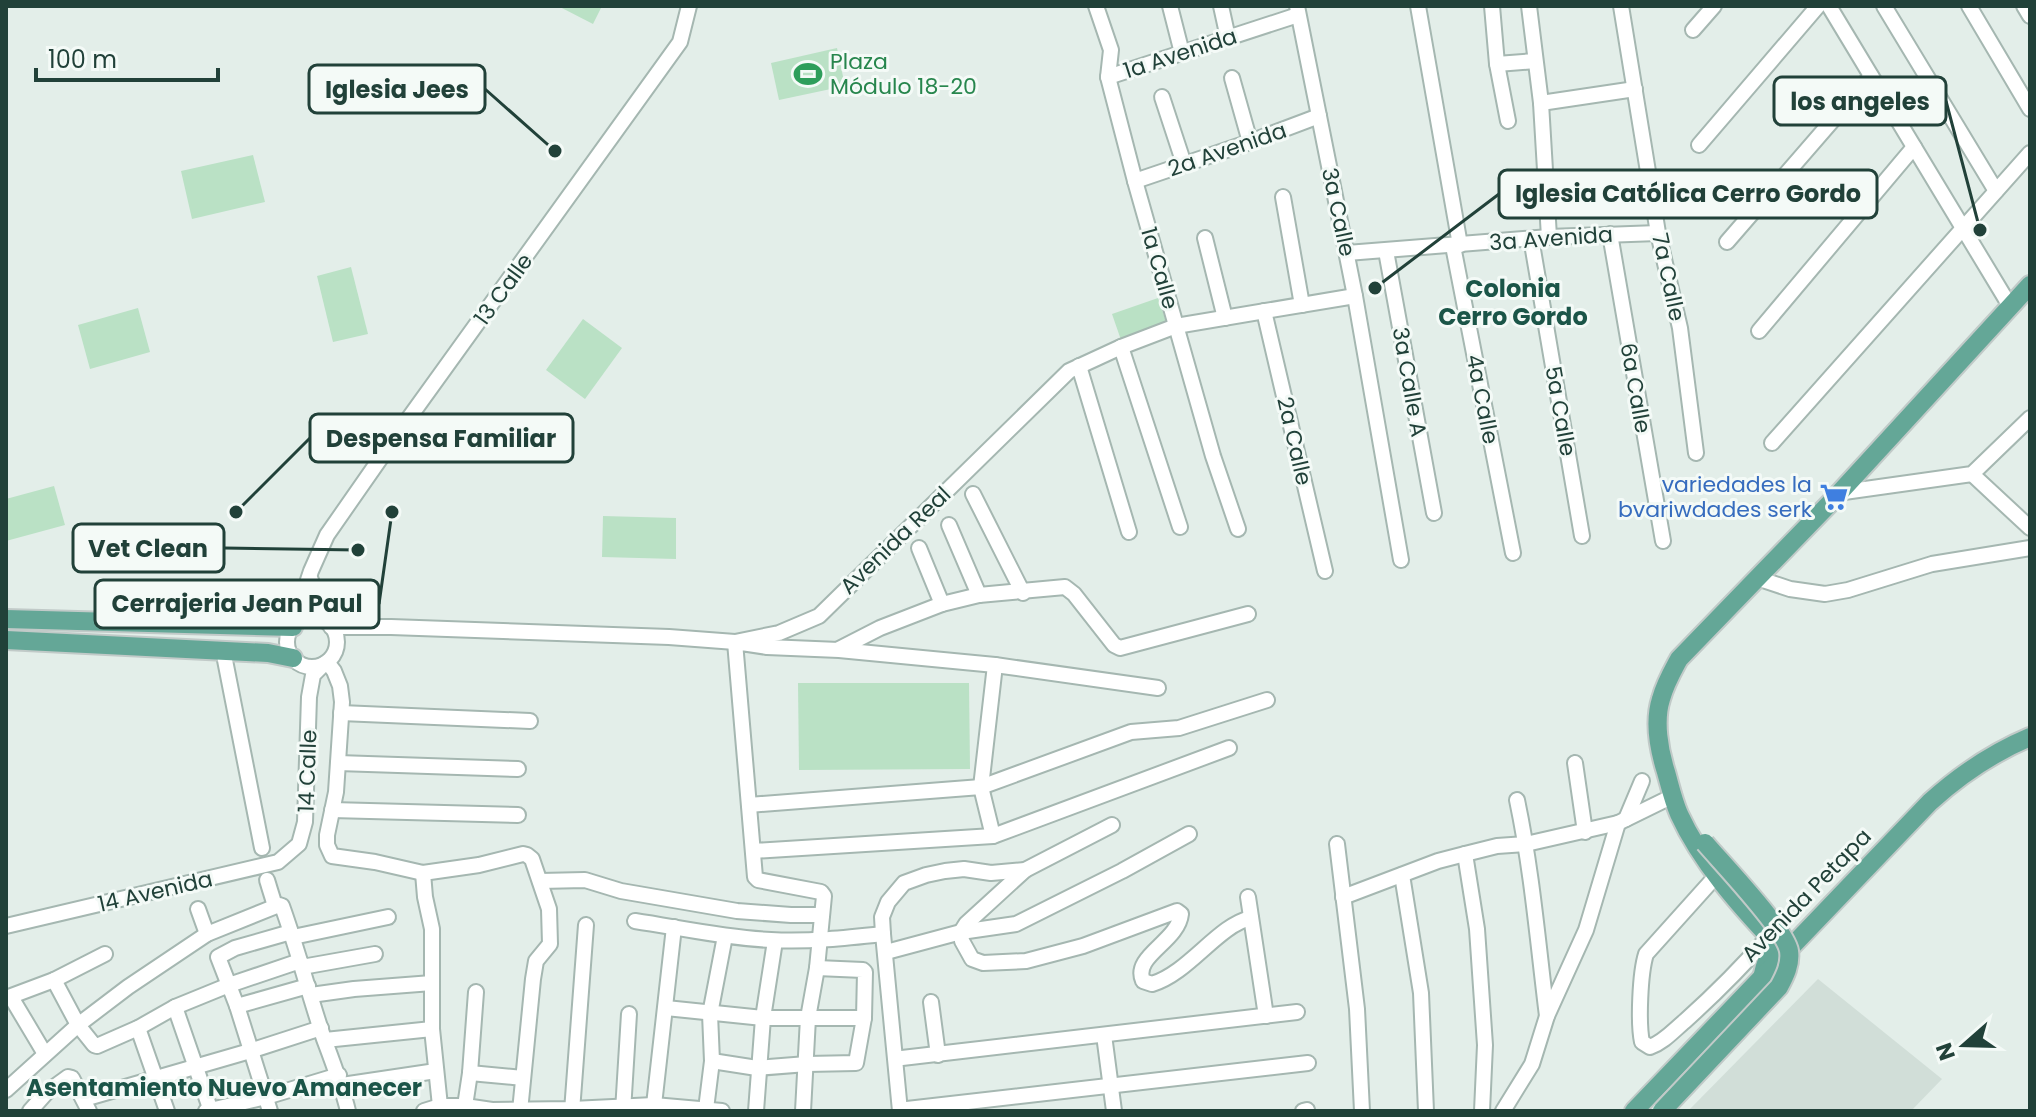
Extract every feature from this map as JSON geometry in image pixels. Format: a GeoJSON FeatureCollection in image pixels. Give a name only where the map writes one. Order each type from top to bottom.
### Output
{"type":"FeatureCollection","features":[{"type":"Feature","properties":{"kind":"main road"},"geometry":{"type":"LineString","coordinates":[[1763,974],[1766,962],[1777,948],[1693,841],[1662,762],[1658,729],[1660,701],[1668,679],[1679,659],[2022,298]]}},
{"type":"Feature","properties":{"kind":"main road"},"geometry":{"type":"LineString","coordinates":[[6,619],[295,624]]}},
{"type":"Feature","properties":{"kind":"main road"},"geometry":{"type":"LineString","coordinates":[[6,640],[268,653],[296,660]]}},
{"type":"Feature","properties":{"kind":"main road","name":"Avenida Petapa"},"geometry":{"type":"LineString","coordinates":[[1634,1111],[1918,813],[1949,784],[1987,758],[2030,737]]}},
{"type":"Feature","properties":{"kind":"main road"},"geometry":{"type":"LineString","coordinates":[[1662,1111],[1779,987],[1789,963],[1789,949],[1780,931],[1676,804]]}},
{"type":"Feature","properties":{"kind":"street","name":"13 Calle"},"geometry":{"type":"LineString","coordinates":[[295,624],[311,571],[327,535],[680,42],[689,6]]}},
{"type":"Feature","properties":{"kind":"street","name":"1a Calle"},"geometry":{"type":"LineString","coordinates":[[1096,6],[1111,50],[1108,77],[1135,181],[1213,456],[1238,529]]}},
{"type":"Feature","properties":{"kind":"street"},"geometry":{"type":"LineString","coordinates":[[1170,6],[1182,53]]}},
{"type":"Feature","properties":{"kind":"street"},"geometry":{"type":"LineString","coordinates":[[1221,6],[1228,38]]}},
{"type":"Feature","properties":{"kind":"street","name":"4a Calle"},"geometry":{"type":"LineString","coordinates":[[1418,6],[1456,245],[1513,553]]}},
{"type":"Feature","properties":{"kind":"street"},"geometry":{"type":"LineString","coordinates":[[1492,6],[1497,64],[1508,121]]}},
{"type":"Feature","properties":{"kind":"street"},"geometry":{"type":"LineString","coordinates":[[1529,6],[1541,103],[1549,237]]}},
{"type":"Feature","properties":{"kind":"street","name":"7a Calle"},"geometry":{"type":"LineString","coordinates":[[1621,6],[1658,233],[1680,328],[1696,453]]}},
{"type":"Feature","properties":{"kind":"street"},"geometry":{"type":"LineString","coordinates":[[1693,30],[1714,6]]}},
{"type":"Feature","properties":{"kind":"street"},"geometry":{"type":"LineString","coordinates":[[1699,145],[1818,6]]}},
{"type":"Feature","properties":{"kind":"street"},"geometry":{"type":"LineString","coordinates":[[1829,6],[1961,228],[2022,298]]}},
{"type":"Feature","properties":{"kind":"street"},"geometry":{"type":"LineString","coordinates":[[1884,6],[1996,191]]}},
{"type":"Feature","properties":{"kind":"street"},"geometry":{"type":"LineString","coordinates":[[1969,6],[2030,109]]}},
{"type":"Feature","properties":{"kind":"street"},"geometry":{"type":"LineString","coordinates":[[2024,6],[2030,16]]}},
{"type":"Feature","properties":{"kind":"street","name":"1a Avenida"},"geometry":{"type":"LineString","coordinates":[[1108,77],[1228,38],[1298,10]]}},
{"type":"Feature","properties":{"kind":"street","name":"3a Calle"},"geometry":{"type":"LineString","coordinates":[[1298,10],[1347,253],[1401,560]]}},
{"type":"Feature","properties":{"kind":"street"},"geometry":{"type":"LineString","coordinates":[[1497,64],[1535,61]]}},
{"type":"Feature","properties":{"kind":"street"},"geometry":{"type":"LineString","coordinates":[[1727,242],[1871,76]]}},
{"type":"Feature","properties":{"kind":"street"},"geometry":{"type":"LineString","coordinates":[[1232,78],[1250,142]]}},
{"type":"Feature","properties":{"kind":"street"},"geometry":{"type":"LineString","coordinates":[[1541,103],[1635,89]]}},
{"type":"Feature","properties":{"kind":"street"},"geometry":{"type":"LineString","coordinates":[[1162,97],[1184,164]]}},
{"type":"Feature","properties":{"kind":"street","name":"2a Avenida"},"geometry":{"type":"LineString","coordinates":[[1135,181],[1319,116]]}},
{"type":"Feature","properties":{"kind":"street"},"geometry":{"type":"LineString","coordinates":[[1759,331],[1914,147]]}},
{"type":"Feature","properties":{"kind":"street"},"geometry":{"type":"LineString","coordinates":[[1772,443],[2030,153]]}},
{"type":"Feature","properties":{"kind":"street"},"geometry":{"type":"LineString","coordinates":[[1283,197],[1302,305]]}},
{"type":"Feature","properties":{"kind":"street","name":"3a Avenida"},"geometry":{"type":"LineString","coordinates":[[1347,253],[1531,238],[1658,233]]}},
{"type":"Feature","properties":{"kind":"street","name":"6a Calle"},"geometry":{"type":"LineString","coordinates":[[1610,234],[1663,541]]}},
{"type":"Feature","properties":{"kind":"street"},"geometry":{"type":"LineString","coordinates":[[1205,238],[1225,318]]}},
{"type":"Feature","properties":{"kind":"street","name":"5a Calle"},"geometry":{"type":"LineString","coordinates":[[1531,238],[1582,536]]}},
{"type":"Feature","properties":{"kind":"street","name":"3a Calle A"},"geometry":{"type":"LineString","coordinates":[[1386,251],[1434,513]]}},
{"type":"Feature","properties":{"kind":"street","name":"Avenida Real"},"geometry":{"type":"LineString","coordinates":[[329,624],[735,642],[779,633],[819,616],[1069,371],[1176,326],[1355,296]]}},
{"type":"Feature","properties":{"kind":"street","name":"2a Calle"},"geometry":{"type":"LineString","coordinates":[[1264,311],[1325,571]]}},
{"type":"Feature","properties":{"kind":"street"},"geometry":{"type":"LineString","coordinates":[[1121,347],[1180,527]]}},
{"type":"Feature","properties":{"kind":"street"},"geometry":{"type":"LineString","coordinates":[[1079,366],[1129,532]]}},
{"type":"Feature","properties":{"kind":"street"},"geometry":{"type":"LineString","coordinates":[[1837,493],[1972,474],[2030,418]]}},
{"type":"Feature","properties":{"kind":"street"},"geometry":{"type":"LineString","coordinates":[[1972,474],[2030,528]]}},
{"type":"Feature","properties":{"kind":"street"},"geometry":{"type":"LineString","coordinates":[[973,494],[1023,593]]}},
{"type":"Feature","properties":{"kind":"street"},"geometry":{"type":"LineString","coordinates":[[949,525],[979,595]]}},
{"type":"Feature","properties":{"kind":"street"},"geometry":{"type":"LineString","coordinates":[[919,548],[942,604]]}},
{"type":"Feature","properties":{"kind":"street"},"geometry":{"type":"LineString","coordinates":[[1757,578],[1790,589],[1825,594],[1932,564],[2030,548]]}},
{"type":"Feature","properties":{"kind":"street"},"geometry":{"type":"LineString","coordinates":[[311,571],[315,601],[336,638],[329,659],[340,686],[338,763],[327,845],[332,856],[423,873],[479,865],[523,854],[532,859],[549,909],[550,944],[536,961],[520,1110]]}},
{"type":"Feature","properties":{"kind":"street"},"geometry":{"type":"LineString","coordinates":[[839,650],[880,628],[942,604],[979,595],[1065,587],[1114,645],[1120,648],[1248,614]]}},
{"type":"Feature","properties":{"kind":"street"},"geometry":{"type":"LineString","coordinates":[[329,624],[315,617],[303,619],[295,624],[287,641],[296,660],[308,667],[329,659]]}},
{"type":"Feature","properties":{"kind":"street","name":"Avenida Real"},"geometry":{"type":"LineString","coordinates":[[329,659],[361,633],[391,627]]}},
{"type":"Feature","properties":{"kind":"street"},"geometry":{"type":"LineString","coordinates":[[803,1111],[808,1018],[817,968],[824,896],[821,892],[756,879],[735,642],[995,665],[1158,688]]}},
{"type":"Feature","properties":{"kind":"street"},"geometry":{"type":"LineString","coordinates":[[223,650],[262,848]]}},
{"type":"Feature","properties":{"kind":"street","name":"14 Calle"},"geometry":{"type":"LineString","coordinates":[[308,692],[313,675],[329,659]]}},
{"type":"Feature","properties":{"kind":"street","name":"14 Calle"},"geometry":{"type":"LineString","coordinates":[[296,660],[304,673],[308,692],[305,822],[299,844]]}},
{"type":"Feature","properties":{"kind":"street"},"geometry":{"type":"LineString","coordinates":[[993,836],[981,787],[995,665]]}},
{"type":"Feature","properties":{"kind":"street"},"geometry":{"type":"LineString","coordinates":[[749,805],[981,787],[1131,732],[1179,728],[1267,700]]}},
{"type":"Feature","properties":{"kind":"street"},"geometry":{"type":"LineString","coordinates":[[341,713],[530,721]]}},
{"type":"Feature","properties":{"kind":"street"},"geometry":{"type":"LineString","coordinates":[[753,851],[993,836],[1229,748]]}},
{"type":"Feature","properties":{"kind":"street"},"geometry":{"type":"LineString","coordinates":[[338,763],[518,769]]}},
{"type":"Feature","properties":{"kind":"street"},"geometry":{"type":"LineString","coordinates":[[1575,763],[1585,832]]}},
{"type":"Feature","properties":{"kind":"street"},"geometry":{"type":"LineString","coordinates":[[1503,1111],[1532,1064],[1547,1016],[1586,930],[1622,821],[1642,781]]}},
{"type":"Feature","properties":{"kind":"street"},"geometry":{"type":"LineString","coordinates":[[1517,800],[1526,844],[1547,1016]]}},
{"type":"Feature","properties":{"kind":"street"},"geometry":{"type":"LineString","coordinates":[[1343,897],[1438,861],[1497,846],[1526,844],[1585,832],[1676,804]]}},
{"type":"Feature","properties":{"kind":"street"},"geometry":{"type":"LineString","coordinates":[[332,810],[518,815]]}},
{"type":"Feature","properties":{"kind":"street"},"geometry":{"type":"LineString","coordinates":[[1112,825],[1025,870],[966,924],[961,932],[962,941],[972,959],[983,963],[1026,961],[1083,946],[1177,911],[1181,918],[1174,932],[1141,964],[1143,981],[1152,984],[1185,966],[1231,927],[1251,918]]}},
{"type":"Feature","properties":{"kind":"street"},"geometry":{"type":"LineString","coordinates":[[890,951],[961,932],[1016,924],[1189,834]]}},
{"type":"Feature","properties":{"kind":"street","name":"14 Avenida"},"geometry":{"type":"LineString","coordinates":[[6,926],[278,862],[299,844]]}},
{"type":"Feature","properties":{"kind":"street"},"geometry":{"type":"LineString","coordinates":[[1337,844],[1357,1009],[1362,1111]]}},
{"type":"Feature","properties":{"kind":"street"},"geometry":{"type":"LineString","coordinates":[[1465,854],[1477,929],[1484,1030],[1482,1111]]}},
{"type":"Feature","properties":{"kind":"street"},"geometry":{"type":"LineString","coordinates":[[1025,870],[991,873],[964,869],[926,875],[904,883],[888,902],[882,917],[883,934],[904,1110],[1308,1063]]}},
{"type":"Feature","properties":{"kind":"street"},"geometry":{"type":"LineString","coordinates":[[423,873],[432,929],[432,1029],[440,1106]]}},
{"type":"Feature","properties":{"kind":"street"},"geometry":{"type":"LineString","coordinates":[[1402,875],[1421,993],[1426,1111]]}},
{"type":"Feature","properties":{"kind":"street"},"geometry":{"type":"LineString","coordinates":[[1717,875],[1646,954],[1642,970],[1641,1014],[1644,1044],[1650,1047],[1662,1041],[1710,998],[1769,936]]}},
{"type":"Feature","properties":{"kind":"street"},"geometry":{"type":"LineString","coordinates":[[267,880],[275,906]]}},
{"type":"Feature","properties":{"kind":"street"},"geometry":{"type":"LineString","coordinates":[[540,881],[585,880],[621,891],[737,911],[822,915]]}},
{"type":"Feature","properties":{"kind":"street"},"geometry":{"type":"LineString","coordinates":[[1248,897],[1266,1016]]}},
{"type":"Feature","properties":{"kind":"street"},"geometry":{"type":"LineString","coordinates":[[6,1090],[78,1025],[207,934],[275,906],[282,906],[348,1111]]}},
{"type":"Feature","properties":{"kind":"street"},"geometry":{"type":"LineString","coordinates":[[198,909],[207,934]]}},
{"type":"Feature","properties":{"kind":"street"},"geometry":{"type":"LineString","coordinates":[[268,1104],[219,955],[235,948],[292,935],[388,917]]}},
{"type":"Feature","properties":{"kind":"street"},"geometry":{"type":"LineString","coordinates":[[635,921],[775,941],[883,934]]}},
{"type":"Feature","properties":{"kind":"street"},"geometry":{"type":"LineString","coordinates":[[572,1110],[586,925]]}},
{"type":"Feature","properties":{"kind":"street"},"geometry":{"type":"LineString","coordinates":[[654,1105],[674,927]]}},
{"type":"Feature","properties":{"kind":"street"},"geometry":{"type":"LineString","coordinates":[[706,1109],[712,1061],[710,1014],[725,936]]}},
{"type":"Feature","properties":{"kind":"street"},"geometry":{"type":"LineString","coordinates":[[756,1111],[757,1068],[775,941]]}},
{"type":"Feature","properties":{"kind":"street"},"geometry":{"type":"LineString","coordinates":[[45,1054],[9,997],[54,980],[105,954]]}},
{"type":"Feature","properties":{"kind":"street"},"geometry":{"type":"LineString","coordinates":[[54,980],[78,1025],[97,1046],[175,1007],[229,985],[301,964],[375,954]]}},
{"type":"Feature","properties":{"kind":"street"},"geometry":{"type":"LineString","coordinates":[[712,1061],[757,1068],[856,1063],[864,1018],[865,974],[863,970],[817,968]]}},
{"type":"Feature","properties":{"kind":"street"},"geometry":{"type":"LineString","coordinates":[[237,1006],[309,990],[432,983]]}},
{"type":"Feature","properties":{"kind":"street"},"geometry":{"type":"LineString","coordinates":[[465,1106],[476,992]]}},
{"type":"Feature","properties":{"kind":"street"},"geometry":{"type":"LineString","coordinates":[[931,1002],[938,1055]]}},
{"type":"Feature","properties":{"kind":"street"},"geometry":{"type":"LineString","coordinates":[[175,1007],[209,1110],[268,1104],[340,1080],[436,1071]]}},
{"type":"Feature","properties":{"kind":"street"},"geometry":{"type":"LineString","coordinates":[[666,1008],[763,1018],[864,1018]]}},
{"type":"Feature","properties":{"kind":"street"},"geometry":{"type":"LineString","coordinates":[[902,1058],[1297,1012]]}},
{"type":"Feature","properties":{"kind":"street"},"geometry":{"type":"LineString","coordinates":[[623,1108],[629,1014]]}},
{"type":"Feature","properties":{"kind":"street"},"geometry":{"type":"LineString","coordinates":[[138,1028],[167,1111]]}},
{"type":"Feature","properties":{"kind":"street"},"geometry":{"type":"LineString","coordinates":[[30,1111],[46,1093],[68,1077],[72,1078],[86,1105],[155,1078],[323,1034],[432,1029]]}},
{"type":"Feature","properties":{"kind":"street"},"geometry":{"type":"LineString","coordinates":[[1104,1035],[1114,1111]]}},
{"type":"Feature","properties":{"kind":"street"},"geometry":{"type":"LineString","coordinates":[[470,1073],[523,1078]]}},
{"type":"Feature","properties":{"kind":"street"},"geometry":{"type":"LineString","coordinates":[[424,1111],[440,1106],[492,1110],[572,1110],[654,1105],[722,1111]]}},
{"type":"Feature","properties":{"kind":"shaded area"},"geometry":{"type":"Polygon","coordinates":[[[1818,979],[1942,1079],[1911,1111],[1688,1111],[1818,979]]]}},
{"type":"Feature","properties":{"kind":"green space"},"geometry":{"type":"Polygon","coordinates":[[[558,6],[602,6],[593,24],[558,6]]]}},
{"type":"Feature","properties":{"kind":"green space","name":"Plaza Módulo 18-20"},"geometry":{"type":"Polygon","coordinates":[[[837,48],[845,86],[779,100],[771,63],[837,48]]]}},
{"type":"Feature","properties":{"kind":"green space"},"geometry":{"type":"Polygon","coordinates":[[[253,155],[265,202],[192,219],[181,171],[253,155]]]}},
{"type":"Feature","properties":{"kind":"green space"},"geometry":{"type":"Polygon","coordinates":[[[351,267],[368,334],[333,342],[317,276],[351,267]]]}},
{"type":"Feature","properties":{"kind":"green space"},"geometry":{"type":"Polygon","coordinates":[[[1158,298],[1167,324],[1121,340],[1112,314],[1158,298]]]}},
{"type":"Feature","properties":{"kind":"green space"},"geometry":{"type":"Polygon","coordinates":[[[138,308],[150,352],[90,369],[78,325],[138,308]]]}},
{"type":"Feature","properties":{"kind":"green space"},"geometry":{"type":"Polygon","coordinates":[[[583,319],[622,348],[585,399],[546,370],[583,319]]]}},
{"type":"Feature","properties":{"kind":"green space"},"geometry":{"type":"Polygon","coordinates":[[[54,486],[65,525],[6,541],[6,499],[54,486]]]}},
{"type":"Feature","properties":{"kind":"green space"},"geometry":{"type":"Polygon","coordinates":[[[603,516],[676,518],[676,559],[602,557],[603,516]]]}},
{"type":"Feature","properties":{"kind":"green space"},"geometry":{"type":"Polygon","coordinates":[[[798,683],[969,683],[970,769],[799,770],[798,683]]]}},
{"type":"Feature","properties":{"kind":"place","name":"Plaza Módulo 18-20"},"geometry":{"type":"Point","coordinates":[808,74]}},
{"type":"Feature","properties":{"kind":"place","name":"Iglesia Jees"},"geometry":{"type":"Point","coordinates":[555,151]}},
{"type":"Feature","properties":{"kind":"place","name":"los angeles"},"geometry":{"type":"Point","coordinates":[1980,230]}},
{"type":"Feature","properties":{"kind":"place","name":"Iglesia Católica Cerro Gordo"},"geometry":{"type":"Point","coordinates":[1375,288]}},
{"type":"Feature","properties":{"kind":"place","name":"variedades la bvariwdades serk"},"geometry":{"type":"Point","coordinates":[1834,497]}},
{"type":"Feature","properties":{"kind":"place","name":"Despensa Familiar"},"geometry":{"type":"Point","coordinates":[236,512]}},
{"type":"Feature","properties":{"kind":"place","name":"Cerrajeria Jean Paul"},"geometry":{"type":"Point","coordinates":[392,512]}},
{"type":"Feature","properties":{"kind":"place","name":"Vet Clean"},"geometry":{"type":"Point","coordinates":[358,550]}},
{"type":"Feature","properties":{"kind":"district","name":"Colonia Cerro Gordo"},"geometry":{"type":"Point","coordinates":[1513,303]}},
{"type":"Feature","properties":{"kind":"district","name":"Asentamiento Nuevo Amanecer"},"geometry":{"type":"Point","coordinates":[224,1088]}}]}
